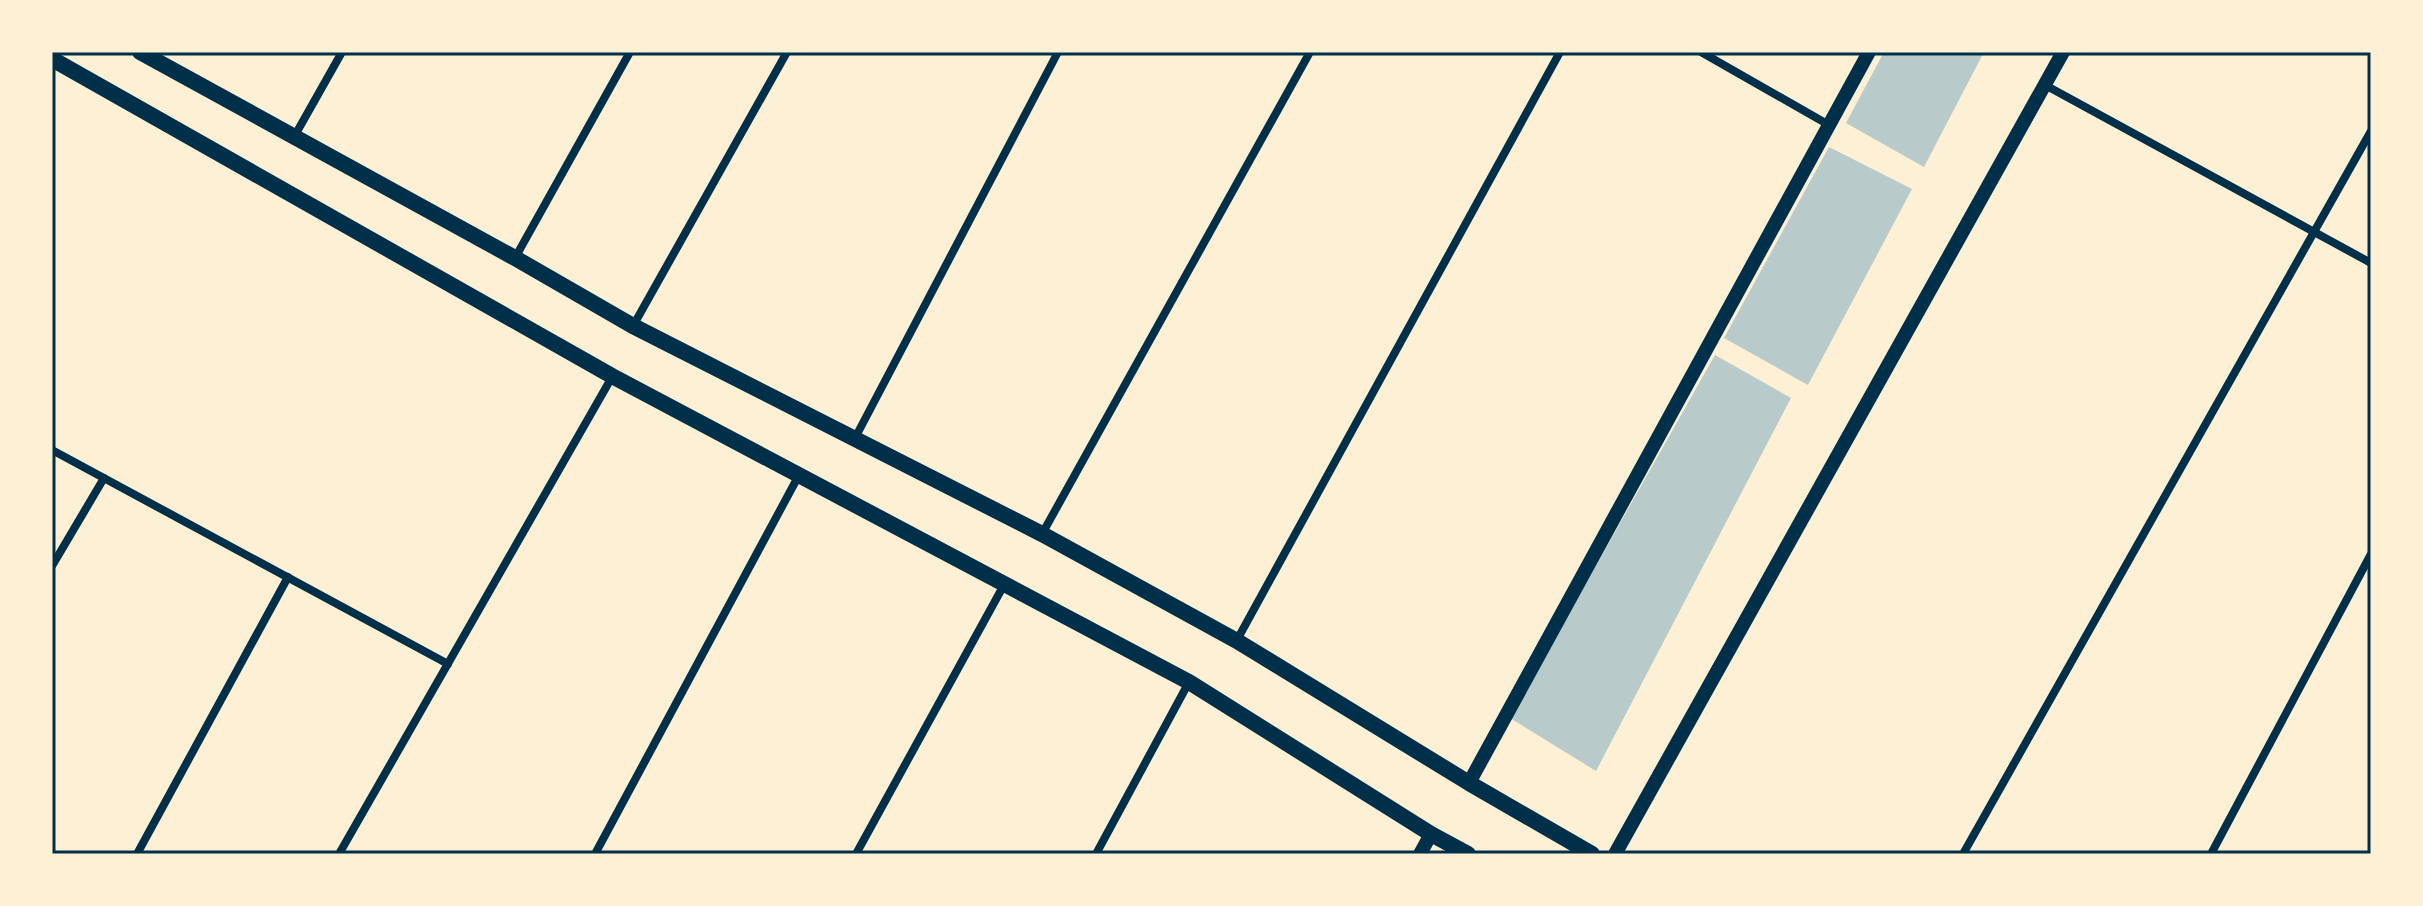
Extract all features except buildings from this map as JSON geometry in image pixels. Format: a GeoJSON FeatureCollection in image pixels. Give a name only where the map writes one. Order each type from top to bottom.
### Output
{"type":"FeatureCollection","features":[{"type":"Feature","properties":{"kind":"main road"},"geometry":{"type":"LineString","coordinates":[[140,52],[633,326],[1042,534],[1237,641],[1469,783],[1592,854]]}},
{"type":"Feature","properties":{"kind":"main road"},"geometry":{"type":"LineString","coordinates":[[52,59],[612,376],[1189,682],[1468,854]]}},
{"type":"Feature","properties":{"kind":"street"},"geometry":{"type":"LineString","coordinates":[[294,137],[342,52]]}},
{"type":"Feature","properties":{"kind":"street"},"geometry":{"type":"LineString","coordinates":[[515,258],[630,52]]}},
{"type":"Feature","properties":{"kind":"street"},"geometry":{"type":"LineString","coordinates":[[633,326],[787,52]]}},
{"type":"Feature","properties":{"kind":"street"},"geometry":{"type":"LineString","coordinates":[[854,440],[1058,52]]}},
{"type":"Feature","properties":{"kind":"street"},"geometry":{"type":"LineString","coordinates":[[1042,534],[1310,52]]}},
{"type":"Feature","properties":{"kind":"street"},"geometry":{"type":"LineString","coordinates":[[1237,641],[1560,52]]}},
{"type":"Feature","properties":{"kind":"street"},"geometry":{"type":"LineString","coordinates":[[1701,52],[1829,125]]}},
{"type":"Feature","properties":{"kind":"street"},"geometry":{"type":"LineString","coordinates":[[1469,783],[1869,52]]}},
{"type":"Feature","properties":{"kind":"street"},"geometry":{"type":"LineString","coordinates":[[1615,854],[2063,52]]}},
{"type":"Feature","properties":{"kind":"street"},"geometry":{"type":"LineString","coordinates":[[2045,85],[2371,263]]}},
{"type":"Feature","properties":{"kind":"street"},"geometry":{"type":"LineString","coordinates":[[1963,854],[2371,131]]}},
{"type":"Feature","properties":{"kind":"street"},"geometry":{"type":"LineString","coordinates":[[339,854],[612,376]]}},
{"type":"Feature","properties":{"kind":"street"},"geometry":{"type":"LineString","coordinates":[[52,450],[448,664]]}},
{"type":"Feature","properties":{"kind":"street"},"geometry":{"type":"LineString","coordinates":[[595,854],[799,474]]}},
{"type":"Feature","properties":{"kind":"street"},"geometry":{"type":"LineString","coordinates":[[52,566],[104,478]]}},
{"type":"Feature","properties":{"kind":"street"},"geometry":{"type":"LineString","coordinates":[[2211,854],[2371,554]]}},
{"type":"Feature","properties":{"kind":"street"},"geometry":{"type":"LineString","coordinates":[[137,854],[288,577]]}},
{"type":"Feature","properties":{"kind":"street"},"geometry":{"type":"LineString","coordinates":[[856,854],[1005,582]]}},
{"type":"Feature","properties":{"kind":"street"},"geometry":{"type":"LineString","coordinates":[[1096,854],[1189,682]]}},
{"type":"Feature","properties":{"kind":"street"},"geometry":{"type":"LineString","coordinates":[[1420,854],[1431,834]]}},
{"type":"Feature","properties":{"kind":"shaded area"},"geometry":{"type":"Polygon","coordinates":[[[1884,52],[1984,52],[1924,167],[1846,123],[1884,52]]]}},
{"type":"Feature","properties":{"kind":"shaded area"},"geometry":{"type":"Polygon","coordinates":[[[1829,147],[1912,189],[1808,385],[1724,338],[1829,147]]]}},
{"type":"Feature","properties":{"kind":"shaded area"},"geometry":{"type":"Polygon","coordinates":[[[1715,355],[1791,398],[1596,771],[1510,718],[1715,355]]]}}]}
